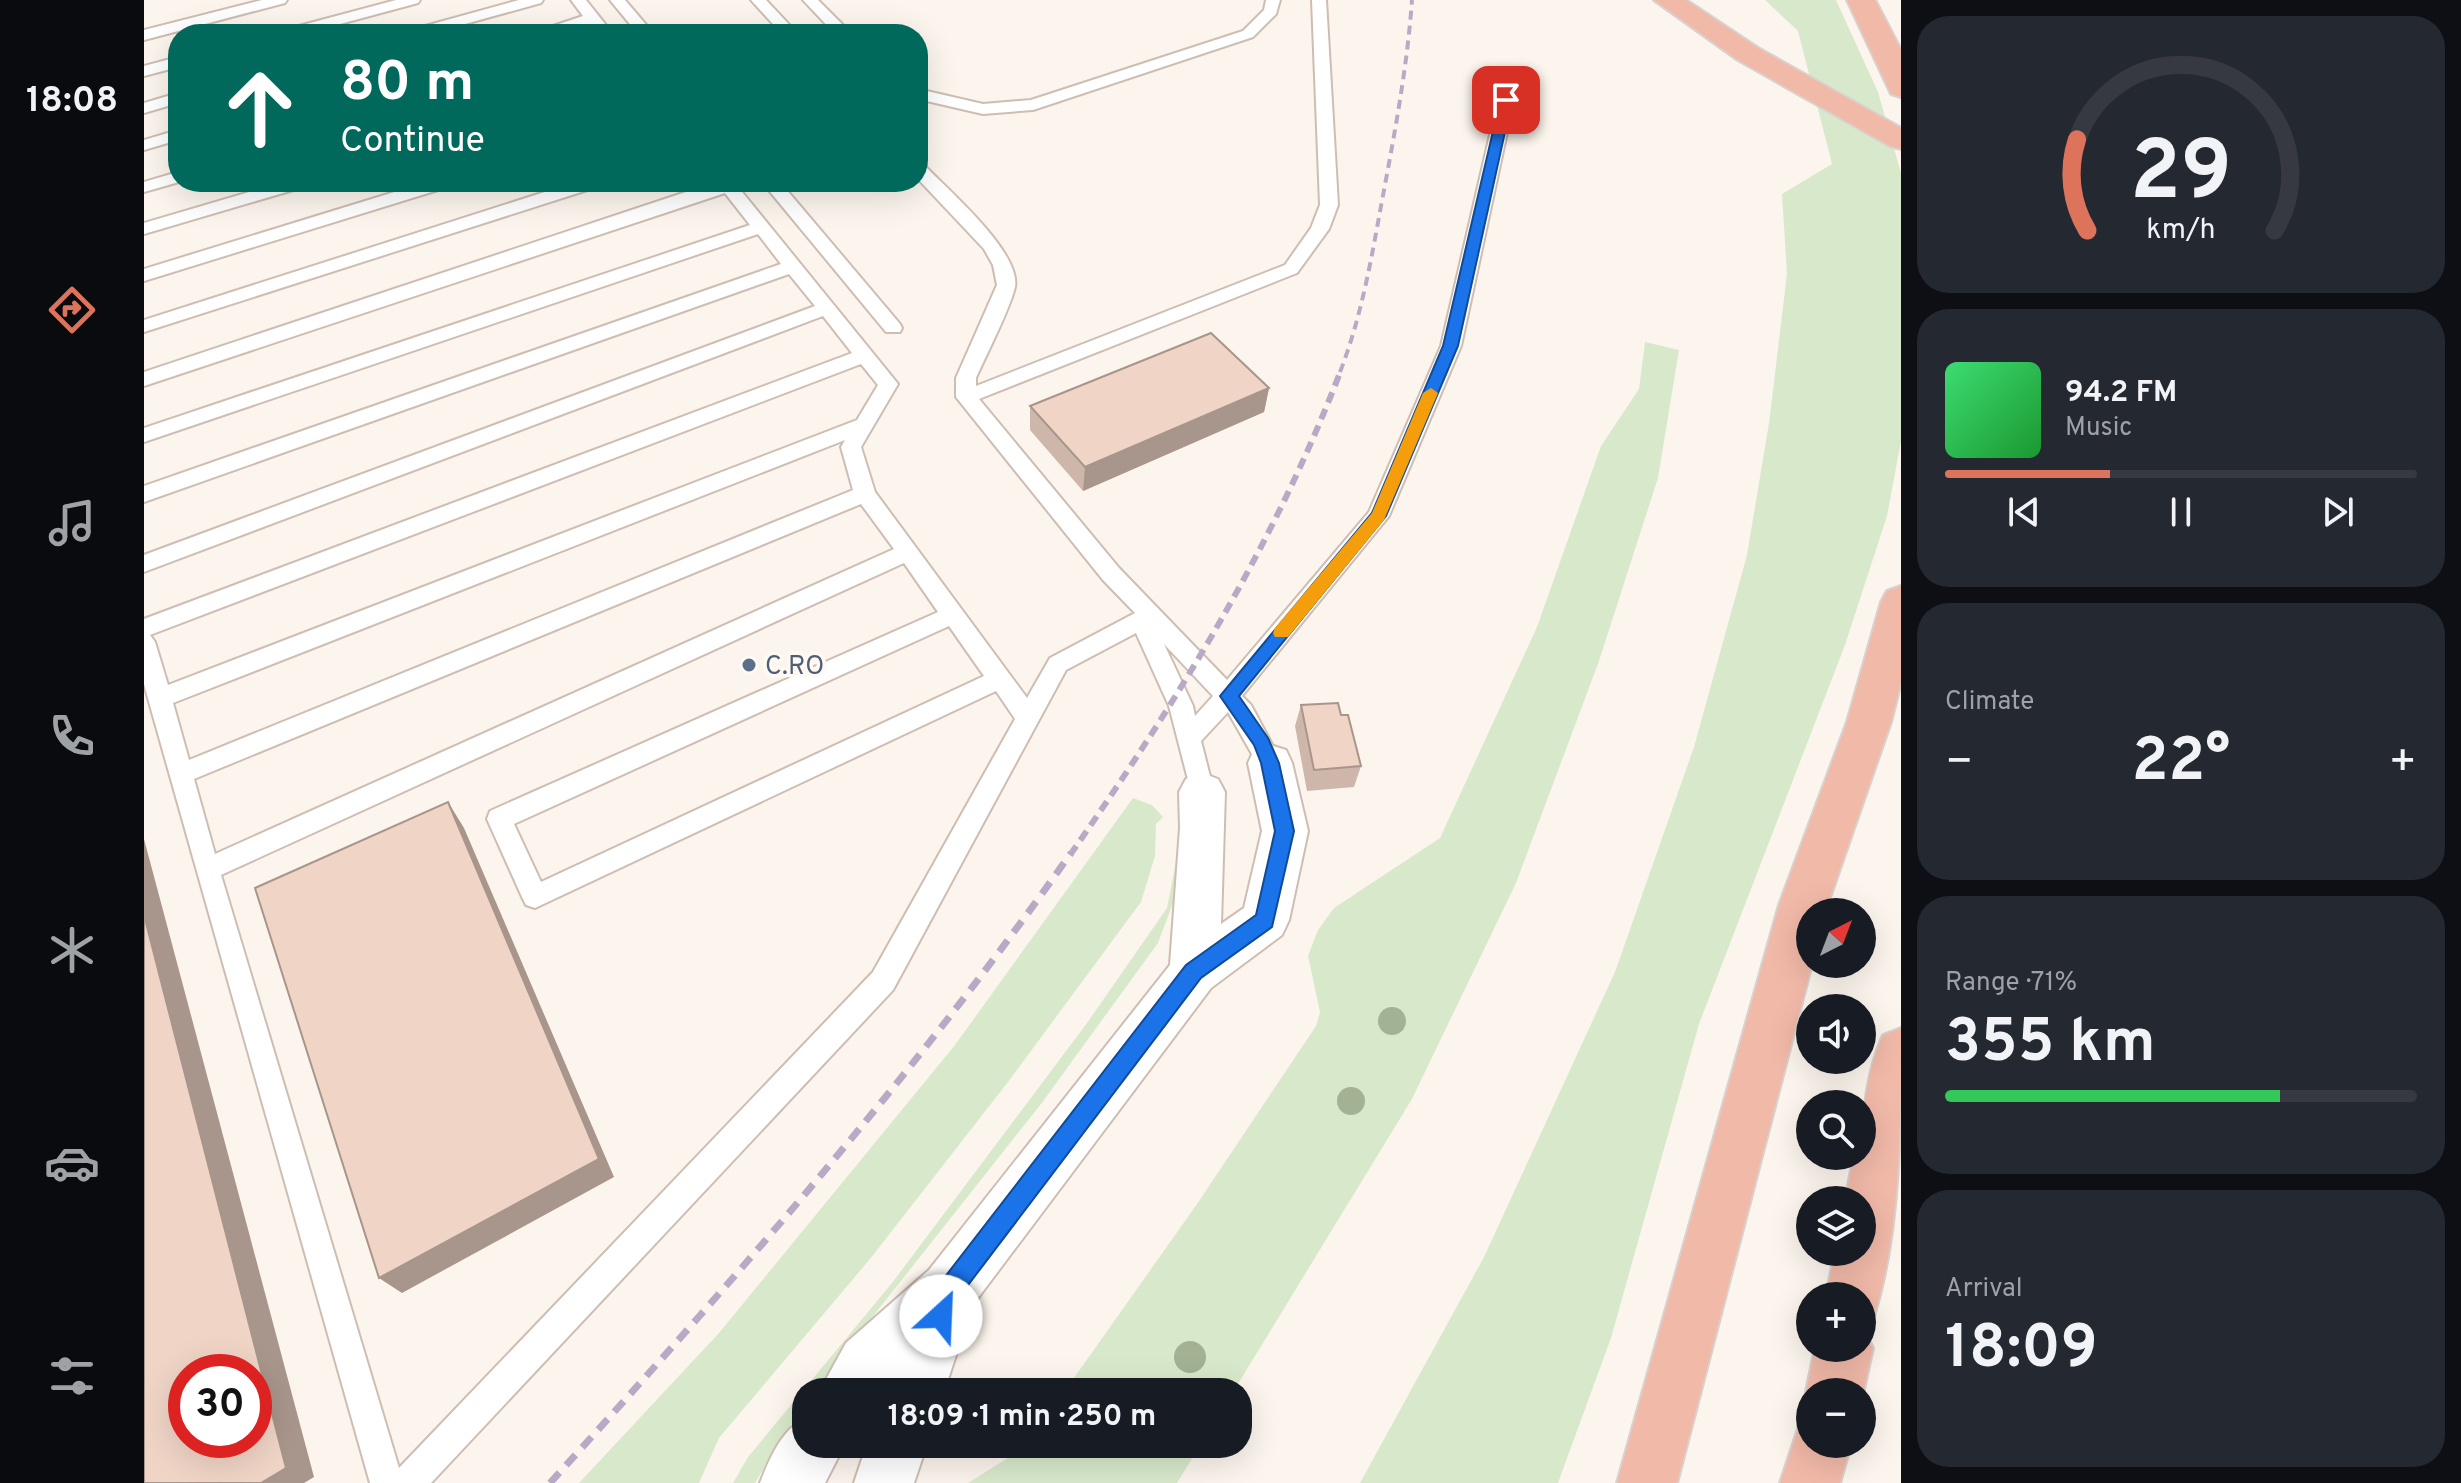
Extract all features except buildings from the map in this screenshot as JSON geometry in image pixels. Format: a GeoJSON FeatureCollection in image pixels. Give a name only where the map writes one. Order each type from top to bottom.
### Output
{"type":"FeatureCollection","features":[{"type":"Feature","properties":{"kind":"highway"},"geometry":{"type":"LineString","coordinates":[[1668,0],[1748,54],[1901,140]]}},
{"type":"Feature","properties":{"kind":"highway"},"geometry":{"type":"LineString","coordinates":[[1861,0],[1889,54],[1901,88]]}},
{"type":"Feature","properties":{"kind":"highway"},"geometry":{"type":"LineString","coordinates":[[1647,1483],[1803,905],[1869,722],[1901,602]]}},
{"type":"Feature","properties":{"kind":"highway"},"geometry":{"type":"LineString","coordinates":[[1857,1282],[1901,1052]]}},
{"type":"Feature","properties":{"kind":"highway"},"geometry":{"type":"LineString","coordinates":[[1810,1483],[1817,1458]]}},
{"type":"Feature","properties":{"kind":"street"},"geometry":{"type":"LineString","coordinates":[[857,1378],[866,1363],[949,1290],[1194,972],[1265,920],[1285,831],[1270,763]]}},
{"type":"Feature","properties":{"kind":"street"},"geometry":{"type":"LineString","coordinates":[[1194,972],[1203,828],[1202,792]]}},
{"type":"Feature","properties":{"kind":"street"},"geometry":{"type":"LineString","coordinates":[[920,1378],[949,1290]]}},
{"type":"Feature","properties":{"kind":"street"},"geometry":{"type":"LineString","coordinates":[[790,1483],[806,1458]]}},
{"type":"Feature","properties":{"kind":"street"},"geometry":{"type":"LineString","coordinates":[[884,1483],[892,1458]]}},
{"type":"Feature","properties":{"kind":"lane"},"geometry":{"type":"LineString","coordinates":[[187,24],[280,0]]}},
{"type":"Feature","properties":{"kind":"lane"},"geometry":{"type":"LineString","coordinates":[[323,24],[413,0]]}},
{"type":"Feature","properties":{"kind":"lane"},"geometry":{"type":"LineString","coordinates":[[448,24],[536,0]]}},
{"type":"Feature","properties":{"kind":"lane"},"geometry":{"type":"LineString","coordinates":[[578,0],[598,24]]}},
{"type":"Feature","properties":{"kind":"lane"},"geometry":{"type":"LineString","coordinates":[[617,0],[637,24]]}},
{"type":"Feature","properties":{"kind":"lane"},"geometry":{"type":"LineString","coordinates":[[758,0],[781,24]]}},
{"type":"Feature","properties":{"kind":"lane"},"geometry":{"type":"LineString","coordinates":[[810,0],[834,24]]}},
{"type":"Feature","properties":{"kind":"lane"},"geometry":{"type":"LineString","coordinates":[[928,96],[983,109],[1033,105],[1248,34],[1271,11],[1273,0]]}},
{"type":"Feature","properties":{"kind":"lane"},"geometry":{"type":"LineString","coordinates":[[966,397],[1291,269],[1320,229],[1329,205],[1319,0]]}},
{"type":"Feature","properties":{"kind":"lane"},"geometry":{"type":"LineString","coordinates":[[572,24],[593,18]]}},
{"type":"Feature","properties":{"kind":"lane"},"geometry":{"type":"LineString","coordinates":[[144,35],[168,29]]}},
{"type":"Feature","properties":{"kind":"lane"},"geometry":{"type":"LineString","coordinates":[[144,71],[168,65]]}},
{"type":"Feature","properties":{"kind":"lane"},"geometry":{"type":"LineString","coordinates":[[1190,737],[1378,516],[1451,346],[1506,100]]}},
{"type":"Feature","properties":{"kind":"lane"},"geometry":{"type":"LineString","coordinates":[[144,108],[168,101]]}},
{"type":"Feature","properties":{"kind":"lane"},"geometry":{"type":"LineString","coordinates":[[144,145],[168,138]]}},
{"type":"Feature","properties":{"kind":"lane"},"geometry":{"type":"LineString","coordinates":[[144,187],[168,180]]}},
{"type":"Feature","properties":{"kind":"lane"},"geometry":{"type":"LineString","coordinates":[[928,180],[991,246],[1002,265],[1006,285],[966,378],[966,397],[1145,617],[1228,696],[1255,732],[1270,763]]}},
{"type":"Feature","properties":{"kind":"lane"},"geometry":{"type":"LineString","coordinates":[[144,229],[268,192]]}},
{"type":"Feature","properties":{"kind":"lane"},"geometry":{"type":"LineString","coordinates":[[144,275],[413,192]]}},
{"type":"Feature","properties":{"kind":"lane"},"geometry":{"type":"LineString","coordinates":[[144,326],[563,192]]}},
{"type":"Feature","properties":{"kind":"lane"},"geometry":{"type":"LineString","coordinates":[[144,379],[703,192]]}},
{"type":"Feature","properties":{"kind":"lane"},"geometry":{"type":"LineString","coordinates":[[733,192],[888,384],[851,447],[865,494],[1028,718]]}},
{"type":"Feature","properties":{"kind":"lane"},"geometry":{"type":"LineString","coordinates":[[779,192],[893,328]]}},
{"type":"Feature","properties":{"kind":"lane"},"geometry":{"type":"LineString","coordinates":[[144,435],[761,227]]}},
{"type":"Feature","properties":{"kind":"lane"},"geometry":{"type":"LineString","coordinates":[[144,494],[793,266]]}},
{"type":"Feature","properties":{"kind":"lane"},"geometry":{"type":"LineString","coordinates":[[144,564],[826,308]]}},
{"type":"Feature","properties":{"kind":"lane"},"geometry":{"type":"LineString","coordinates":[[144,628],[865,355]]}},
{"type":"Feature","properties":{"kind":"lane"},"geometry":{"type":"LineString","coordinates":[[160,698],[864,425]]}},
{"type":"Feature","properties":{"kind":"lane"},"geometry":{"type":"LineString","coordinates":[[181,774],[865,494]]}},
{"type":"Feature","properties":{"kind":"lane"},"geometry":{"type":"LineString","coordinates":[[207,870],[906,553]]}},
{"type":"Feature","properties":{"kind":"lane"},"geometry":{"type":"LineString","coordinates":[[952,615],[499,819],[535,897],[1000,679]]}},
{"type":"Feature","properties":{"kind":"lane"},"geometry":{"type":"LineString","coordinates":[[408,1483],[883,981],[1058,664],[1145,617]]}},
{"type":"Feature","properties":{"kind":"lane"},"geometry":{"type":"LineString","coordinates":[[1145,617],[1190,737],[1202,792]]}},
{"type":"Feature","properties":{"kind":"lane"},"geometry":{"type":"LineString","coordinates":[[144,642],[207,870],[387,1483]]}},
{"type":"Feature","properties":{"kind":"green space"},"geometry":{"type":"Polygon","coordinates":[[[1765,0],[1836,0],[1878,92],[1901,173],[1901,441],[1887,516],[1845,645],[1699,1024],[1611,1338],[1558,1483],[1360,1483],[1484,1257],[1615,972],[1694,747],[1747,555],[1769,423],[1787,274],[1782,194],[1832,164],[1798,31],[1765,0]]]}},
{"type":"Feature","properties":{"kind":"green space"},"geometry":{"type":"Polygon","coordinates":[[[1645,342],[1679,350],[1658,478],[1599,661],[1516,883],[1412,1099],[1242,1378],[1074,1378],[1197,1204],[1316,1026],[1320,1012],[1308,956],[1318,930],[1334,908],[1440,838],[1537,627],[1601,446],[1639,389],[1645,342]]]}},
{"type":"Feature","properties":{"kind":"green space"},"geometry":{"type":"Polygon","coordinates":[[[1133,798],[1152,805],[1163,817],[1156,824],[1155,856],[1141,902],[1008,1082],[870,1259],[719,1438],[699,1483],[579,1483],[719,1333],[955,1045],[1133,798]]]}},
{"type":"Feature","properties":{"kind":"green space"},"geometry":{"type":"Polygon","coordinates":[[[1181,836],[1173,903],[1158,943],[1041,1104],[824,1378],[813,1378],[892,1283],[1087,1023],[1167,908],[1181,836]]]}},
{"type":"Feature","properties":{"kind":"green space"},"geometry":{"type":"Polygon","coordinates":[[[792,1404],[792,1424],[755,1483],[733,1483],[748,1457],[792,1404]]]}},
{"type":"Feature","properties":{"kind":"green space"},"geometry":{"type":"Polygon","coordinates":[[[1008,1458],[1192,1458],[1177,1483],[968,1483],[1008,1458]]]}},
{"type":"Feature","properties":{"kind":"railway"},"geometry":{"type":"LineString","coordinates":[[1340,372],[1360,310],[1373,248],[1400,103],[1412,0]]}},
{"type":"Feature","properties":{"kind":"railway"},"geometry":{"type":"LineString","coordinates":[[1070,855],[1148,739],[1220,621],[1285,498],[1341,370]]}},
{"type":"Feature","properties":{"kind":"railway"},"geometry":{"type":"LineString","coordinates":[[550,1483],[687,1331],[820,1176],[949,1017],[1071,853]]}},
{"type":"Feature","properties":{"kind":"slow traffic"},"geometry":{"type":"LineString","coordinates":[[1281,633],[1378,516],[1431,393]]}},
{"type":"Feature","properties":{"kind":"place","name":"C.RO"},"geometry":{"type":"Point","coordinates":[749,665]}},
{"type":"Feature","properties":{"kind":"route"},"geometry":{"type":"LineString","coordinates":[[941,1316],[949,1290],[1194,972],[1265,920],[1285,831],[1270,763],[1262,743],[1243,712],[1228,696],[1378,516],[1451,346],[1506,100]]}}]}
